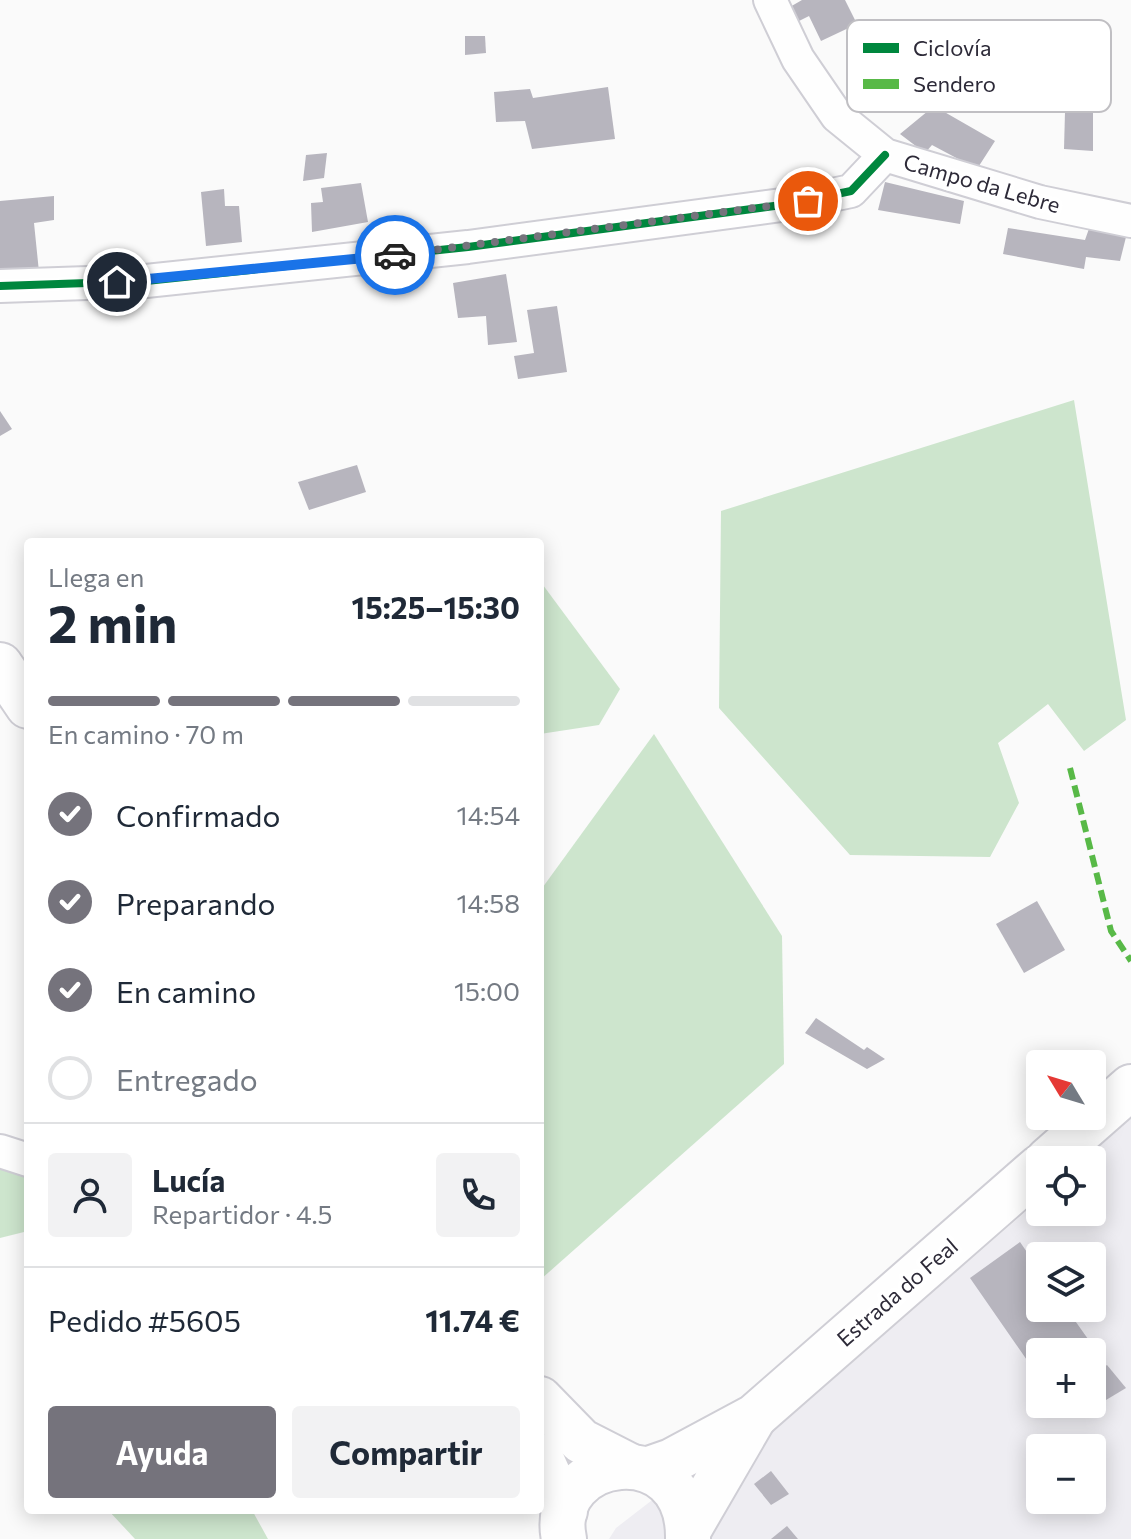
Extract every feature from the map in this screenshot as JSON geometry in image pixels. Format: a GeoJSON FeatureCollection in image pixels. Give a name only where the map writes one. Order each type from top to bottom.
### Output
{"type":"FeatureCollection","features":[{"type":"Feature","properties":{"kind":"main road"},"geometry":{"type":"LineString","coordinates":[[0,665],[24,700]]}},
{"type":"Feature","properties":{"kind":"main road"},"geometry":{"type":"LineString","coordinates":[[1064,1146],[1131,1087]]}},
{"type":"Feature","properties":{"kind":"main road","name":"Estrada do Feal"},"geometry":{"type":"LineString","coordinates":[[562,1530],[573,1493],[588,1478],[607,1468],[672,1461],[754,1417],[1026,1179]]}},
{"type":"Feature","properties":{"kind":"main road"},"geometry":{"type":"LineString","coordinates":[[544,1403],[581,1441],[668,1480],[681,1497],[688,1535]]}},
{"type":"Feature","properties":{"kind":"main road","name":"Estrada do Feal"},"geometry":{"type":"LineString","coordinates":[[688,1535],[754,1417]]}},
{"type":"Feature","properties":{"kind":"main road"},"geometry":{"type":"LineString","coordinates":[[544,1469],[562,1530]]}},
{"type":"Feature","properties":{"kind":"street","name":"Campo da Lebre"},"geometry":{"type":"LineString","coordinates":[[770,0],[798,59],[837,116],[885,155],[1040,202],[1131,221]]}},
{"type":"Feature","properties":{"kind":"street"},"geometry":{"type":"LineString","coordinates":[[0,286],[162,279],[468,247],[789,204],[851,191],[885,155]]}},
{"type":"Feature","properties":{"kind":"street"},"geometry":{"type":"LineString","coordinates":[[0,1151],[24,1159]]}},
{"type":"Feature","properties":{"kind":"shaded area"},"geometry":{"type":"Polygon","coordinates":[[[1131,1119],[1131,1539],[609,1539],[616,1528],[704,1460],[804,1405],[1026,1211],[1026,1226],[1106,1226],[1106,1146],[1100,1146],[1131,1119]]]}},
{"type":"Feature","properties":{"kind":"green space"},"geometry":{"type":"Polygon","coordinates":[[[1074,400],[1126,720],[1084,751],[1048,704],[998,743],[1019,803],[990,857],[850,855],[719,708],[721,511],[1074,400]]]}},
{"type":"Feature","properties":{"kind":"green space"},"geometry":{"type":"Polygon","coordinates":[[[544,586],[620,689],[599,725],[544,733],[544,586]]]}},
{"type":"Feature","properties":{"kind":"green space"},"geometry":{"type":"Polygon","coordinates":[[[654,734],[782,936],[784,1064],[544,1276],[544,885],[654,734]]]}},
{"type":"Feature","properties":{"kind":"green space"},"geometry":{"type":"Polygon","coordinates":[[[0,1162],[24,1167],[24,1232],[0,1238],[0,1162]]]}},
{"type":"Feature","properties":{"kind":"green space"},"geometry":{"type":"Polygon","coordinates":[[[112,1514],[254,1514],[268,1539],[135,1539],[112,1514]]]}},
{"type":"Feature","properties":{"kind":"building"},"geometry":{"type":"Polygon","coordinates":[[[802,0],[845,0],[855,20],[847,20],[847,29],[821,41],[809,16],[789,26],[783,11],[802,0]]]}},
{"type":"Feature","properties":{"kind":"building"},"geometry":{"type":"Polygon","coordinates":[[[465,36],[485,36],[486,53],[465,55],[465,36]]]}},
{"type":"Feature","properties":{"kind":"building"},"geometry":{"type":"Polygon","coordinates":[[[608,87],[615,139],[532,149],[525,121],[496,122],[494,92],[530,89],[533,98],[608,87]]]}},
{"type":"Feature","properties":{"kind":"building"},"geometry":{"type":"Polygon","coordinates":[[[927,112],[944,112],[995,141],[977,169],[932,145],[925,153],[900,134],[927,112]]]}},
{"type":"Feature","properties":{"kind":"building"},"geometry":{"type":"Polygon","coordinates":[[[1065,112],[1093,112],[1093,151],[1064,149],[1065,112]]]}},
{"type":"Feature","properties":{"kind":"building"},"geometry":{"type":"Polygon","coordinates":[[[327,153],[324,178],[303,181],[306,155],[327,153]]]}},
{"type":"Feature","properties":{"kind":"building"},"geometry":{"type":"Polygon","coordinates":[[[885,182],[964,201],[960,224],[878,210],[885,182]]]}},
{"type":"Feature","properties":{"kind":"building"},"geometry":{"type":"Polygon","coordinates":[[[361,183],[368,222],[312,232],[311,203],[323,202],[321,188],[361,183]]]}},
{"type":"Feature","properties":{"kind":"building"},"geometry":{"type":"Polygon","coordinates":[[[224,189],[225,206],[239,206],[242,242],[206,246],[201,192],[224,189]]]}},
{"type":"Feature","properties":{"kind":"building"},"geometry":{"type":"Polygon","coordinates":[[[54,196],[54,220],[34,223],[39,272],[0,275],[0,201],[54,196]]]}},
{"type":"Feature","properties":{"kind":"building"},"geometry":{"type":"Polygon","coordinates":[[[1091,223],[1127,233],[1120,261],[1086,257],[1084,269],[1003,254],[1008,228],[1085,240],[1091,223]]]}},
{"type":"Feature","properties":{"kind":"building"},"geometry":{"type":"Polygon","coordinates":[[[506,274],[517,342],[488,345],[486,316],[458,318],[453,283],[506,274]]]}},
{"type":"Feature","properties":{"kind":"building"},"geometry":{"type":"Polygon","coordinates":[[[557,306],[567,372],[518,379],[514,356],[534,353],[527,310],[557,306]]]}},
{"type":"Feature","properties":{"kind":"building"},"geometry":{"type":"Polygon","coordinates":[[[0,411],[12,429],[0,436],[0,411]]]}},
{"type":"Feature","properties":{"kind":"building"},"geometry":{"type":"Polygon","coordinates":[[[357,465],[366,492],[309,510],[298,482],[357,465]]]}},
{"type":"Feature","properties":{"kind":"building"},"geometry":{"type":"Polygon","coordinates":[[[1037,901],[1065,950],[1024,973],[996,924],[1037,901]]]}},
{"type":"Feature","properties":{"kind":"building"},"geometry":{"type":"Polygon","coordinates":[[[816,1018],[864,1050],[867,1047],[885,1059],[867,1069],[805,1033],[816,1018]]]}},
{"type":"Feature","properties":{"kind":"building"},"geometry":{"type":"Polygon","coordinates":[[[1020,1242],[1026,1251],[1026,1322],[1076,1322],[1087,1338],[1026,1338],[1026,1359],[970,1278],[1020,1242]]]}},
{"type":"Feature","properties":{"kind":"building"},"geometry":{"type":"Polygon","coordinates":[[[1106,1366],[1126,1388],[1106,1400],[1106,1366]]]}},
{"type":"Feature","properties":{"kind":"building"},"geometry":{"type":"Polygon","coordinates":[[[771,1471],[789,1494],[771,1505],[754,1484],[771,1471]]]}},
{"type":"Feature","properties":{"kind":"building"},"geometry":{"type":"Polygon","coordinates":[[[787,1526],[798,1539],[771,1539],[787,1526]]]}},
{"type":"Feature","properties":{"kind":"marked path"},"geometry":{"type":"LineString","coordinates":[[1070,768],[1111,931],[1131,961]]}},
{"type":"Feature","properties":{"kind":"cycle path"},"geometry":{"type":"LineString","coordinates":[[0,286],[146,281],[468,247],[789,204],[851,191],[885,155]]}},
{"type":"Feature","properties":{"kind":"way so far"},"geometry":{"type":"LineString","coordinates":[[395,255],[808,201]]}},
{"type":"Feature","properties":{"kind":"route"},"geometry":{"type":"LineString","coordinates":[[117,282],[395,255]]}}]}
